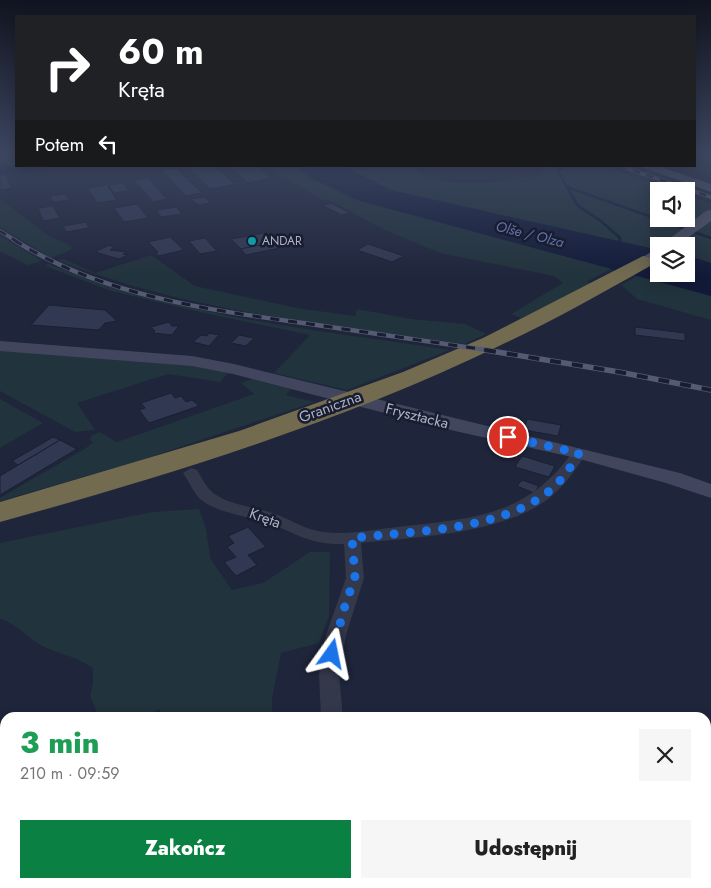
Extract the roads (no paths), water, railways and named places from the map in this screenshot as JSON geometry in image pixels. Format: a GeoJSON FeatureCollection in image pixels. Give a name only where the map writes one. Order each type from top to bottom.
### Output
{"type":"FeatureCollection","features":[{"type":"Feature","properties":{"kind":"highway","name":"Graniczna"},"geometry":{"type":"LineString","coordinates":[[0,512],[217,446],[384,386],[513,332],[577,300],[650,258]]}},
{"type":"Feature","properties":{"kind":"main road"},"geometry":{"type":"LineString","coordinates":[[679,237],[711,214]]}},
{"type":"Feature","properties":{"kind":"street","name":"Frysztacka"},"geometry":{"type":"LineString","coordinates":[[0,346],[192,362],[226,368],[454,425],[579,453],[674,478],[711,491]]}},
{"type":"Feature","properties":{"kind":"street","name":"Kręta"},"geometry":{"type":"LineString","coordinates":[[191,473],[205,495],[216,502],[268,518],[307,535],[323,538],[352,538],[458,526],[495,518],[524,506],[548,492],[565,475],[579,453]]}},
{"type":"Feature","properties":{"kind":"street"},"geometry":{"type":"LineString","coordinates":[[332,712],[329,674],[336,635],[355,578],[352,538]]}},
{"type":"Feature","properties":{"kind":"water","name":"Olše / Olza"},"geometry":{"type":"Polygon","coordinates":[[[347,195],[415,195],[650,248],[650,279],[357,200],[347,195]]]}},
{"type":"Feature","properties":{"kind":"water"},"geometry":{"type":"Polygon","coordinates":[[[695,258],[711,263],[711,296],[659,282],[695,282],[695,258]]]}},
{"type":"Feature","properties":{"kind":"waterway"},"geometry":{"type":"LineString","coordinates":[[572,195],[578,206],[601,221],[620,240]]}},
{"type":"Feature","properties":{"kind":"waterway"},"geometry":{"type":"LineString","coordinates":[[591,195],[711,238]]}},
{"type":"Feature","properties":{"kind":"waterway"},"geometry":{"type":"LineString","coordinates":[[619,247],[620,240]]}},
{"type":"Feature","properties":{"kind":"railway"},"geometry":{"type":"LineString","coordinates":[[706,195],[711,197]]}},
{"type":"Feature","properties":{"kind":"railway"},"geometry":{"type":"LineString","coordinates":[[0,231],[16,241]]}},
{"type":"Feature","properties":{"kind":"railway"},"geometry":{"type":"LineString","coordinates":[[14,240],[48,259],[83,275],[157,298],[234,313],[493,351]]}},
{"type":"Feature","properties":{"kind":"railway"},"geometry":{"type":"LineString","coordinates":[[485,350],[619,372],[711,390]]}},
{"type":"Feature","properties":{"kind":"place","name":"ANDAR"},"geometry":{"type":"Point","coordinates":[252,241]}}]}
